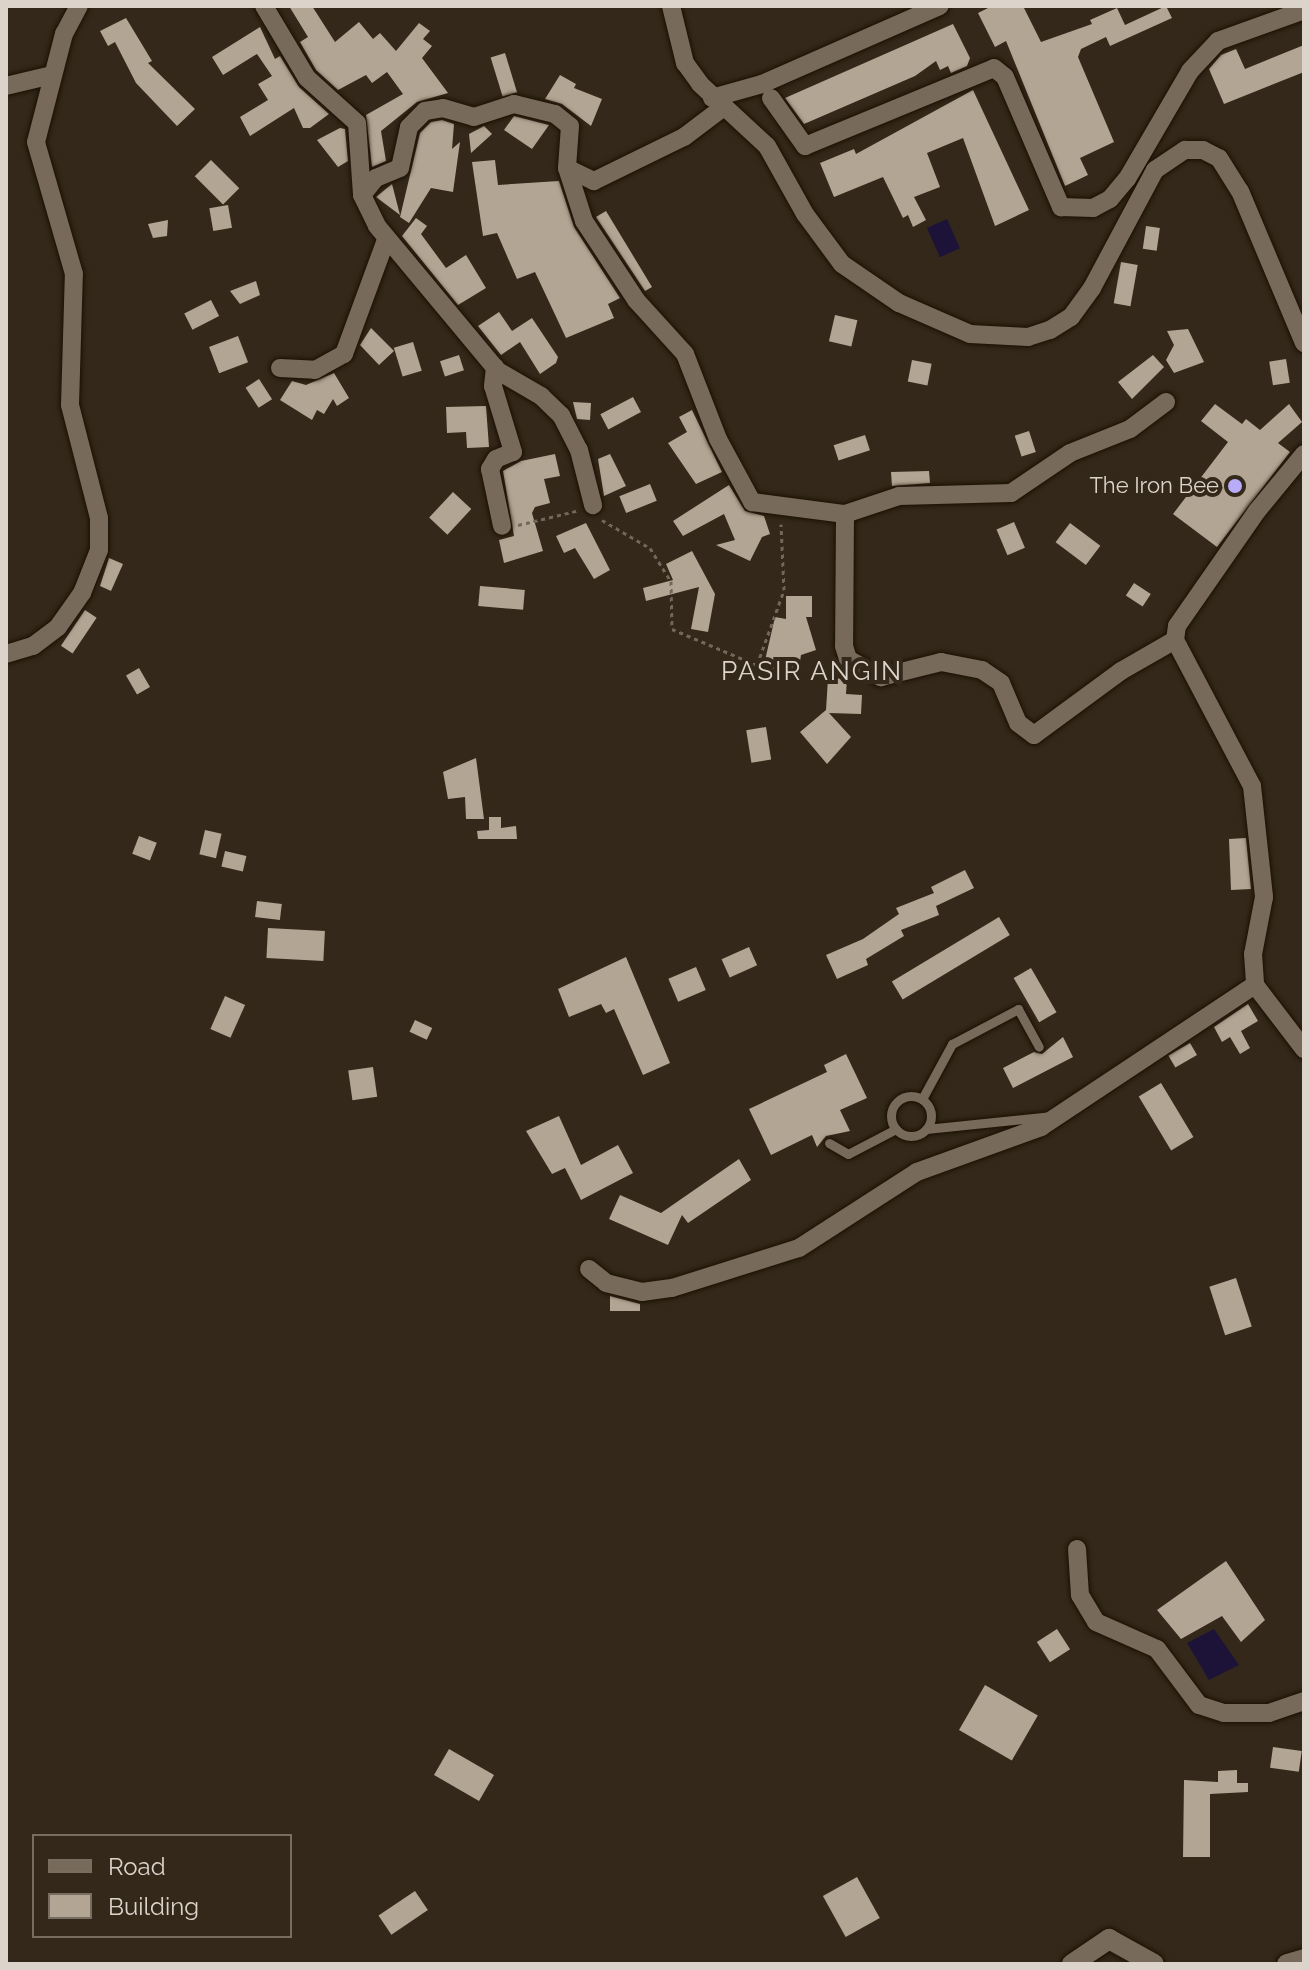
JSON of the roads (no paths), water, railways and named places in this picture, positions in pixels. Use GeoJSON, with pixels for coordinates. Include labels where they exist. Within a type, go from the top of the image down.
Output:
{"type":"FeatureCollection","features":[{"type":"Feature","properties":{"kind":"main road"},"geometry":{"type":"LineString","coordinates":[[1072,1964],[1109,1939],[1154,1964]]}},
{"type":"Feature","properties":{"kind":"main road"},"geometry":{"type":"LineString","coordinates":[[1287,1964],[1304,1959]]}},
{"type":"Feature","properties":{"kind":"street"},"geometry":{"type":"LineString","coordinates":[[6,654],[33,646],[58,627],[82,593],[100,543],[99,518],[70,405],[74,274],[36,148],[65,29],[79,6]]}},
{"type":"Feature","properties":{"kind":"street"},"geometry":{"type":"LineString","coordinates":[[264,6],[307,78],[357,123],[362,195],[386,240],[495,367],[541,396],[561,415],[579,450],[593,505]]}},
{"type":"Feature","properties":{"kind":"street"},"geometry":{"type":"LineString","coordinates":[[671,6],[685,63],[718,102],[767,146],[805,214],[842,264],[921,314],[970,334],[998,338],[1028,337],[1071,317],[1155,170],[1170,157],[1203,150],[1230,171],[1304,343]]}},
{"type":"Feature","properties":{"kind":"street"},"geometry":{"type":"LineString","coordinates":[[567,168],[586,180],[603,178],[684,137],[718,102],[940,6]]}},
{"type":"Feature","properties":{"kind":"street"},"geometry":{"type":"LineString","coordinates":[[771,98],[805,146],[994,68],[1005,77],[1056,198],[1072,210],[1093,208],[1110,199],[1151,138],[1190,71],[1218,41],[1304,10]]}},
{"type":"Feature","properties":{"kind":"street"},"geometry":{"type":"LineString","coordinates":[[6,86],[52,75]]}},
{"type":"Feature","properties":{"kind":"street"},"geometry":{"type":"LineString","coordinates":[[362,195],[376,178],[400,168],[413,120],[432,109],[474,117],[522,104],[555,114],[570,126],[567,168],[584,221],[636,300],[685,354],[752,502],[780,509],[845,514],[899,496],[1011,493],[1070,453],[1130,429],[1166,402]]}},
{"type":"Feature","properties":{"kind":"street"},"geometry":{"type":"LineString","coordinates":[[1151,138],[1170,157]]}},
{"type":"Feature","properties":{"kind":"street"},"geometry":{"type":"LineString","coordinates":[[280,368],[315,370],[344,354],[386,240]]}},
{"type":"Feature","properties":{"kind":"street"},"geometry":{"type":"LineString","coordinates":[[495,367],[493,386],[513,452],[496,459],[490,469],[502,526]]}},
{"type":"Feature","properties":{"kind":"street"},"geometry":{"type":"LineString","coordinates":[[1304,454],[1177,626],[1175,640],[1252,786],[1264,897],[1253,954],[1255,985],[1304,1049]]}},
{"type":"Feature","properties":{"kind":"street"},"geometry":{"type":"LineString","coordinates":[[845,514],[844,646],[848,659],[881,677],[941,662],[982,670],[1001,683],[1018,723],[1030,734],[1043,731],[1121,671],[1175,640]]}},
{"type":"Feature","properties":{"kind":"street"},"geometry":{"type":"LineString","coordinates":[[589,1269],[606,1283],[642,1292],[672,1288],[799,1248],[917,1172],[1024,1135],[1255,985]]}},
{"type":"Feature","properties":{"kind":"street"},"geometry":{"type":"LineString","coordinates":[[1077,1549],[1080,1595],[1096,1622],[1157,1649],[1199,1705],[1224,1713],[1269,1713],[1304,1701]]}},
{"type":"Feature","properties":{"kind":"lane"},"geometry":{"type":"LineString","coordinates":[[922,1099],[952,1044],[1018,1009],[1039,1047]]}},
{"type":"Feature","properties":{"kind":"lane"},"geometry":{"type":"LineString","coordinates":[[926,1129],[930,1110],[922,1099],[908,1097],[896,1103],[891,1116],[896,1129],[907,1136],[926,1129],[1055,1117]]}},
{"type":"Feature","properties":{"kind":"lane"},"geometry":{"type":"LineString","coordinates":[[829,1143],[848,1154],[896,1129]]}},
{"type":"Feature","properties":{"kind":"place","name":"The Iron Bee"},"geometry":{"type":"Point","coordinates":[1235,486]}},
{"type":"Feature","properties":{"kind":"district","name":"PASIR ANGIN"},"geometry":{"type":"Point","coordinates":[812,672]}}]}
